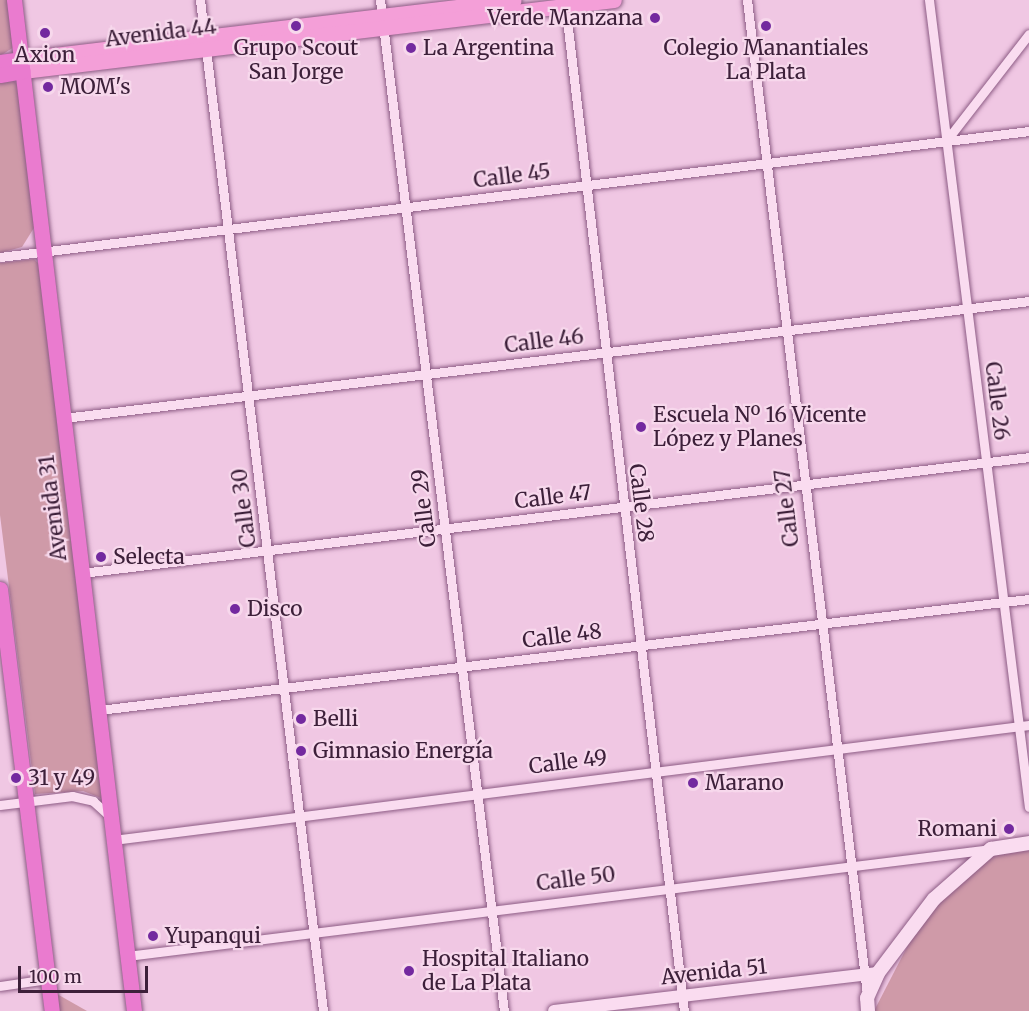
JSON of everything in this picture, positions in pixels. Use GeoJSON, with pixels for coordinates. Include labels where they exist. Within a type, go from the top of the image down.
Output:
{"type":"FeatureCollection","features":[{"type":"Feature","properties":{"kind":"highway","name":"Avenida 31"},"geometry":{"type":"LineString","coordinates":[[14,0],[134,1011]]}},
{"type":"Feature","properties":{"kind":"highway","name":"Avenida 44"},"geometry":{"type":"LineString","coordinates":[[0,62],[22,65]]}},
{"type":"Feature","properties":{"kind":"highway","name":"Avenida 44"},"geometry":{"type":"LineString","coordinates":[[0,75],[22,65]]}},
{"type":"Feature","properties":{"kind":"highway"},"geometry":{"type":"LineString","coordinates":[[0,589],[2,624],[27,801],[52,1011]]}},
{"type":"Feature","properties":{"kind":"main road","name":"Avenida 44"},"geometry":{"type":"LineString","coordinates":[[22,65],[205,43],[382,14],[513,0]]}},
{"type":"Feature","properties":{"kind":"main road","name":"Avenida 44"},"geometry":{"type":"LineString","coordinates":[[382,14],[614,0]]}},
{"type":"Feature","properties":{"kind":"main road","name":"Calle 50"},"geometry":{"type":"LineString","coordinates":[[991,849],[1029,843]]}},
{"type":"Feature","properties":{"kind":"main road"},"geometry":{"type":"LineString","coordinates":[[867,1000],[871,974],[934,899],[991,849]]}},
{"type":"Feature","properties":{"kind":"street","name":"Calle 30"},"geometry":{"type":"LineString","coordinates":[[200,0],[323,1011]]}},
{"type":"Feature","properties":{"kind":"street","name":"Calle 27"},"geometry":{"type":"LineString","coordinates":[[747,0],[851,865],[871,974]]}},
{"type":"Feature","properties":{"kind":"street","name":"Calle 26"},"geometry":{"type":"LineString","coordinates":[[929,0],[1004,602],[1024,726],[1029,807]]}},
{"type":"Feature","properties":{"kind":"street","name":"Calle 28"},"geometry":{"type":"LineString","coordinates":[[565,3],[584,185],[684,1011]]}},
{"type":"Feature","properties":{"kind":"street","name":"Calle 29"},"geometry":{"type":"LineString","coordinates":[[382,14],[504,1011]]}},
{"type":"Feature","properties":{"kind":"street"},"geometry":{"type":"LineString","coordinates":[[946,141],[1029,34]]}},
{"type":"Feature","properties":{"kind":"street","name":"Calle 45"},"geometry":{"type":"LineString","coordinates":[[0,257],[1029,131]]}},
{"type":"Feature","properties":{"kind":"street","name":"Calle 46"},"geometry":{"type":"LineString","coordinates":[[64,418],[1029,301]]}},
{"type":"Feature","properties":{"kind":"street","name":"Calle 47"},"geometry":{"type":"LineString","coordinates":[[82,573],[1029,457]]}},
{"type":"Feature","properties":{"kind":"street","name":"Calle 48"},"geometry":{"type":"LineString","coordinates":[[99,710],[1029,599]]}},
{"type":"Feature","properties":{"kind":"street","name":"Calle 49"},"geometry":{"type":"LineString","coordinates":[[113,840],[298,813],[1024,726]]}},
{"type":"Feature","properties":{"kind":"street"},"geometry":{"type":"LineString","coordinates":[[0,805],[72,796],[93,801],[111,817]]}},
{"type":"Feature","properties":{"kind":"street","name":"Calle 50"},"geometry":{"type":"LineString","coordinates":[[127,956],[991,849]]}},
{"type":"Feature","properties":{"kind":"street","name":"Avenida 51"},"geometry":{"type":"LineString","coordinates":[[554,1011],[871,974]]}},
{"type":"Feature","properties":{"kind":"street"},"geometry":{"type":"LineString","coordinates":[[845,977],[867,1000]]}},
{"type":"Feature","properties":{"kind":"street"},"geometry":{"type":"LineString","coordinates":[[0,986],[48,979]]}},
{"type":"Feature","properties":{"kind":"shaded area"},"geometry":{"type":"Polygon","coordinates":[[[0,0],[9,0],[14,47],[0,56],[0,0]]]}},
{"type":"Feature","properties":{"kind":"shaded area"},"geometry":{"type":"Polygon","coordinates":[[[12,79],[18,85],[37,223],[22,247],[0,253],[0,81],[12,79]]]}},
{"type":"Feature","properties":{"kind":"shaded area"},"geometry":{"type":"Polygon","coordinates":[[[34,259],[39,264],[106,800],[83,791],[35,794],[0,515],[0,263],[34,259]]]}},
{"type":"Feature","properties":{"kind":"shaded area"},"geometry":{"type":"Polygon","coordinates":[[[1029,849],[1029,1011],[874,1011],[923,916],[994,853],[1029,849]]]}},
{"type":"Feature","properties":{"kind":"shaded area"},"geometry":{"type":"Polygon","coordinates":[[[57,994],[87,1011],[59,1011],[57,994]]]}},
{"type":"Feature","properties":{"kind":"place","name":"Verde Manzana"},"geometry":{"type":"Point","coordinates":[655,18]}},
{"type":"Feature","properties":{"kind":"place","name":"Grupo Scout San Jorge"},"geometry":{"type":"Point","coordinates":[296,26]}},
{"type":"Feature","properties":{"kind":"place","name":"Colegio Manantiales La Plata"},"geometry":{"type":"Point","coordinates":[766,26]}},
{"type":"Feature","properties":{"kind":"place","name":"Axion"},"geometry":{"type":"Point","coordinates":[45,33]}},
{"type":"Feature","properties":{"kind":"place","name":"La Argentina"},"geometry":{"type":"Point","coordinates":[411,48]}},
{"type":"Feature","properties":{"kind":"place","name":"MOM's"},"geometry":{"type":"Point","coordinates":[48,87]}},
{"type":"Feature","properties":{"kind":"place","name":"Escuela Nº 16 Vicente López y Planes"},"geometry":{"type":"Point","coordinates":[641,427]}},
{"type":"Feature","properties":{"kind":"place","name":"Selecta"},"geometry":{"type":"Point","coordinates":[101,557]}},
{"type":"Feature","properties":{"kind":"place","name":"Disco"},"geometry":{"type":"Point","coordinates":[235,609]}},
{"type":"Feature","properties":{"kind":"place","name":"Belli"},"geometry":{"type":"Point","coordinates":[301,719]}},
{"type":"Feature","properties":{"kind":"place","name":"Gimnasio Energía"},"geometry":{"type":"Point","coordinates":[301,751]}},
{"type":"Feature","properties":{"kind":"place","name":"31 y 49"},"geometry":{"type":"Point","coordinates":[16,778]}},
{"type":"Feature","properties":{"kind":"place","name":"Marano"},"geometry":{"type":"Point","coordinates":[693,783]}},
{"type":"Feature","properties":{"kind":"place","name":"Romani"},"geometry":{"type":"Point","coordinates":[1009,829]}},
{"type":"Feature","properties":{"kind":"place","name":"Yupanqui"},"geometry":{"type":"Point","coordinates":[153,936]}},
{"type":"Feature","properties":{"kind":"place","name":"Hospital Italiano de La Plata"},"geometry":{"type":"Point","coordinates":[409,971]}}]}
